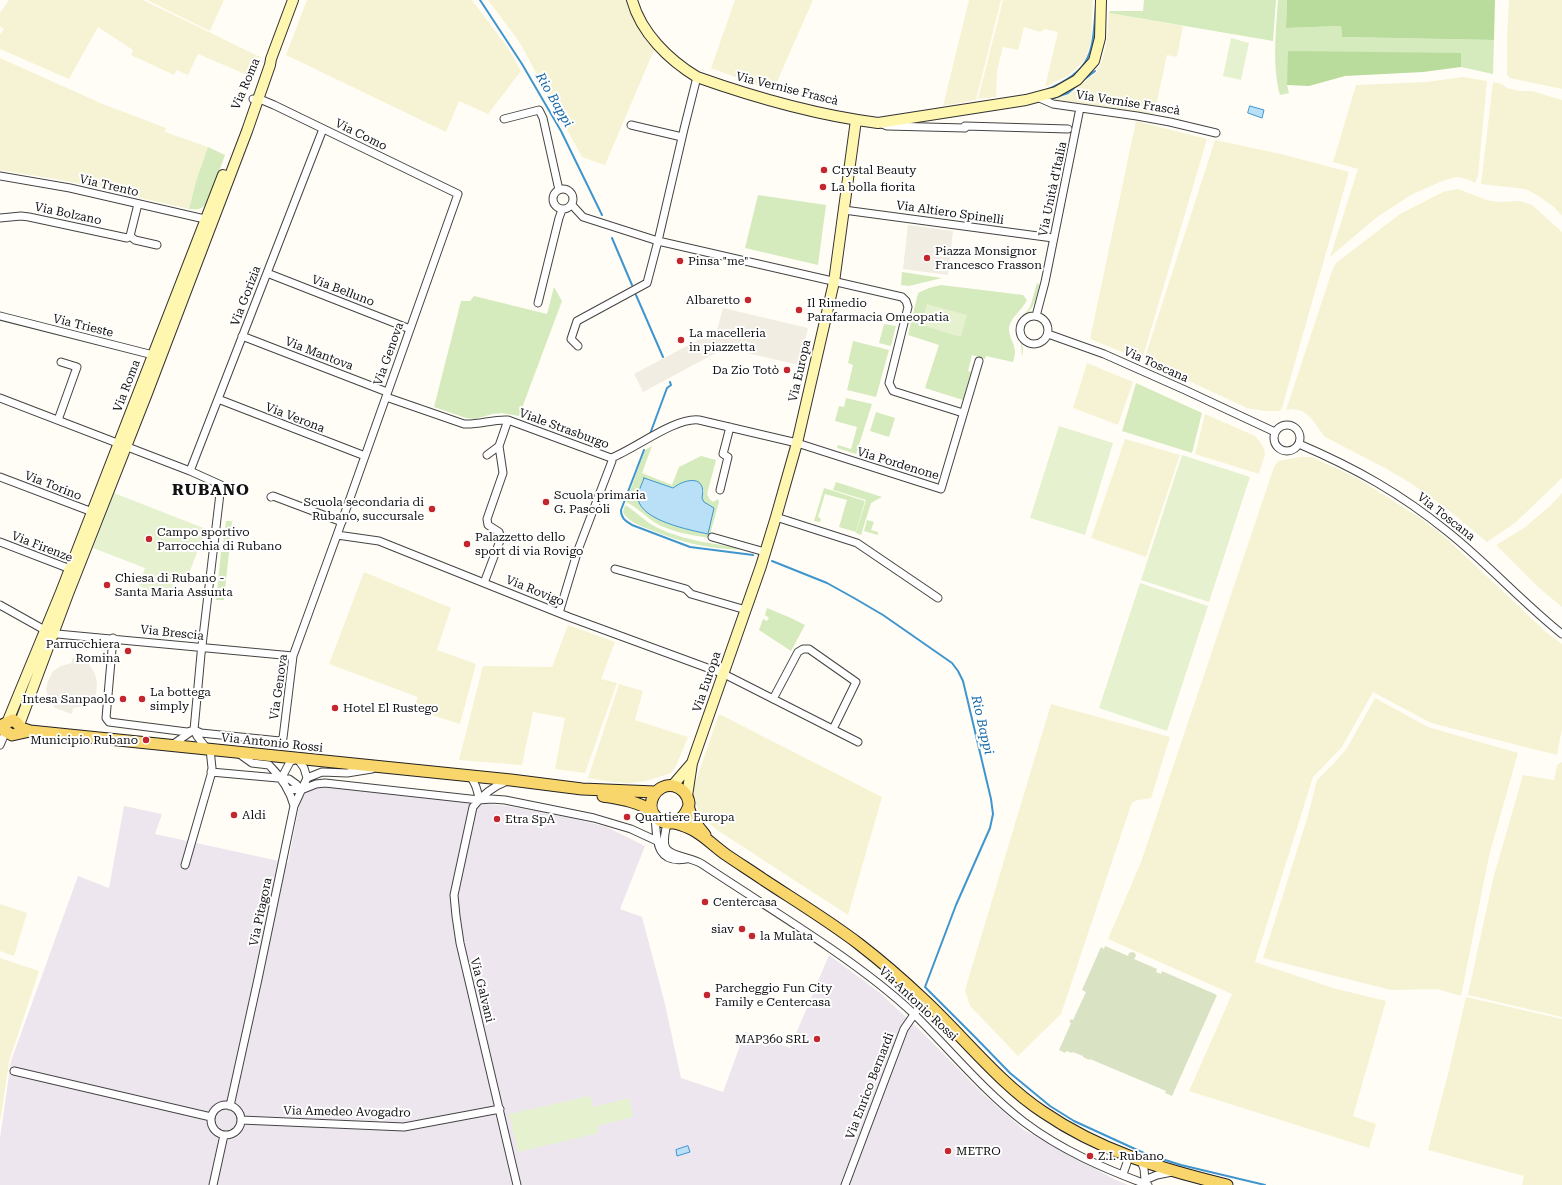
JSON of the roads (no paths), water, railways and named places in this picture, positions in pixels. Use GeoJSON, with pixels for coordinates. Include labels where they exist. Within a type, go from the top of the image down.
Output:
{"type":"FeatureCollection","features":[{"type":"Feature","properties":{"kind":"main road","name":"Via Antonio Rossi"},"geometry":{"type":"LineString","coordinates":[[9,729],[511,780],[582,789],[655,792]]}},
{"type":"Feature","properties":{"kind":"main road","name":"Via Antonio Rossi"},"geometry":{"type":"LineString","coordinates":[[654,814],[651,804],[655,792],[663,787],[673,786]]}},
{"type":"Feature","properties":{"kind":"main road"},"geometry":{"type":"LineString","coordinates":[[673,786],[681,789],[687,796]]}},
{"type":"Feature","properties":{"kind":"main road","name":"Via Antonio Rossi"},"geometry":{"type":"LineString","coordinates":[[582,789],[644,805],[661,821],[688,826],[709,840],[724,853],[859,944],[924,1000],[1031,1104],[1053,1118],[1092,1141],[1129,1157],[1173,1172],[1227,1185]]}},
{"type":"Feature","properties":{"kind":"main road","name":"Via Antonio Rossi"},"geometry":{"type":"LineString","coordinates":[[687,796],[688,808],[709,840]]}},
{"type":"Feature","properties":{"kind":"main road"},"geometry":{"type":"LineString","coordinates":[[671,823],[681,820],[686,815],[688,808]]}},
{"type":"Feature","properties":{"kind":"street","name":"Via Roma"},"geometry":{"type":"LineString","coordinates":[[9,729],[50,631],[209,220],[247,131],[255,99],[270,65],[293,0]]}},
{"type":"Feature","properties":{"kind":"street","name":"Via Vernise Frascà"},"geometry":{"type":"LineString","coordinates":[[632,0],[642,24],[660,48],[689,72],[697,77],[763,99],[887,126],[1068,129]]}},
{"type":"Feature","properties":{"kind":"street","name":"Via Vernise Frascà"},"geometry":{"type":"LineString","coordinates":[[878,123],[964,110],[1037,97],[1056,92],[1077,80],[1094,61],[1100,38],[1101,0]]}},
{"type":"Feature","properties":{"kind":"street"},"geometry":{"type":"LineString","coordinates":[[578,346],[571,339],[577,321],[647,283],[697,77]]}},
{"type":"Feature","properties":{"kind":"street","name":"Via Vernise Frascà"},"geometry":{"type":"LineString","coordinates":[[1037,97],[1053,104],[1137,116],[1216,133]]}},
{"type":"Feature","properties":{"kind":"street","name":"Via Como"},"geometry":{"type":"LineString","coordinates":[[255,99],[274,105],[458,194]]}},
{"type":"Feature","properties":{"kind":"street"},"geometry":{"type":"LineString","coordinates":[[504,119],[538,110],[543,118],[559,190]]}},
{"type":"Feature","properties":{"kind":"street","name":"Via Unità d'Italia"},"geometry":{"type":"LineString","coordinates":[[1036,316],[1045,282],[1079,113]]}},
{"type":"Feature","properties":{"kind":"street","name":"Via Europa"},"geometry":{"type":"LineString","coordinates":[[687,796],[692,762],[764,557],[797,443],[834,282],[856,120]]}},
{"type":"Feature","properties":{"kind":"street"},"geometry":{"type":"LineString","coordinates":[[631,125],[682,137]]}},
{"type":"Feature","properties":{"kind":"street","name":"Via Gorizia"},"geometry":{"type":"LineString","coordinates":[[190,472],[323,129]]}},
{"type":"Feature","properties":{"kind":"street","name":"Via Trento"},"geometry":{"type":"LineString","coordinates":[[0,176],[70,188],[209,220]]}},
{"type":"Feature","properties":{"kind":"street"},"geometry":{"type":"LineString","coordinates":[[564,189],[573,195],[574,200],[568,209],[562,210],[554,204],[553,198],[559,190],[564,189]]}},
{"type":"Feature","properties":{"kind":"street","name":"Via Genova"},"geometry":{"type":"LineString","coordinates":[[280,741],[284,738],[292,656],[342,522],[458,194]]}},
{"type":"Feature","properties":{"kind":"street"},"geometry":{"type":"LineString","coordinates":[[130,236],[138,204]]}},
{"type":"Feature","properties":{"kind":"street"},"geometry":{"type":"LineString","coordinates":[[572,205],[583,217],[658,241],[902,297],[906,301],[908,307],[889,383],[893,391],[963,413]]}},
{"type":"Feature","properties":{"kind":"street"},"geometry":{"type":"LineString","coordinates":[[538,303],[562,210]]}},
{"type":"Feature","properties":{"kind":"street","name":"Via Altiero Spinelli"},"geometry":{"type":"LineString","coordinates":[[844,210],[1053,238]]}},
{"type":"Feature","properties":{"kind":"street","name":"Via Bolzano"},"geometry":{"type":"LineString","coordinates":[[0,218],[25,216],[127,238],[130,236],[135,240],[157,245]]}},
{"type":"Feature","properties":{"kind":"street","name":"Via Belluno"},"geometry":{"type":"LineString","coordinates":[[267,273],[410,329]]}},
{"type":"Feature","properties":{"kind":"street","name":"Via Trieste"},"geometry":{"type":"LineString","coordinates":[[0,316],[157,356]]}},
{"type":"Feature","properties":{"kind":"street"},"geometry":{"type":"LineString","coordinates":[[1036,316],[1044,319],[1046,322],[1048,326],[1048,334],[1044,340],[1038,344],[1031,344],[1023,339],[1020,330],[1023,321],[1027,318],[1036,316]]}},
{"type":"Feature","properties":{"kind":"street","name":"Via Toscana"},"geometry":{"type":"LineString","coordinates":[[1048,334],[1104,354],[1275,432]]}},
{"type":"Feature","properties":{"kind":"street","name":"Via Mantova"},"geometry":{"type":"LineString","coordinates":[[242,336],[386,395]]}},
{"type":"Feature","properties":{"kind":"street","name":"Via Pordenone"},"geometry":{"type":"LineString","coordinates":[[797,443],[941,489],[979,361]]}},
{"type":"Feature","properties":{"kind":"street"},"geometry":{"type":"LineString","coordinates":[[58,420],[77,367],[61,362]]}},
{"type":"Feature","properties":{"kind":"street","name":"Viale Strasburgo"},"geometry":{"type":"LineString","coordinates":[[386,395],[464,424],[475,425],[508,420],[611,458],[643,443],[685,420],[691,419],[797,443]]}},
{"type":"Feature","properties":{"kind":"street"},"geometry":{"type":"LineString","coordinates":[[0,398],[221,485],[202,647],[195,741],[187,747]]}},
{"type":"Feature","properties":{"kind":"street","name":"Via Verona"},"geometry":{"type":"LineString","coordinates":[[218,399],[365,456]]}},
{"type":"Feature","properties":{"kind":"street"},"geometry":{"type":"LineString","coordinates":[[487,455],[498,446],[508,420]]}},
{"type":"Feature","properties":{"kind":"street"},"geometry":{"type":"LineString","coordinates":[[1291,425],[1298,431],[1300,436],[1299,444],[1293,450],[1283,451],[1278,448],[1274,442],[1275,432],[1282,426],[1291,425]]}},
{"type":"Feature","properties":{"kind":"street"},"geometry":{"type":"LineString","coordinates":[[720,490],[728,457],[723,454],[730,427]]}},
{"type":"Feature","properties":{"kind":"street","name":"Via Toscana"},"geometry":{"type":"LineString","coordinates":[[1299,444],[1330,457],[1375,480],[1410,502],[1460,542],[1538,614],[1562,634]]}},
{"type":"Feature","properties":{"kind":"street"},"geometry":{"type":"LineString","coordinates":[[484,583],[501,538],[499,532],[488,525],[487,519],[503,473],[498,446]]}},
{"type":"Feature","properties":{"kind":"street"},"geometry":{"type":"LineString","coordinates":[[559,613],[578,550],[612,461],[611,458]]}},
{"type":"Feature","properties":{"kind":"street","name":"Via Torino"},"geometry":{"type":"LineString","coordinates":[[0,477],[95,513]]}},
{"type":"Feature","properties":{"kind":"street"},"geometry":{"type":"LineString","coordinates":[[270,497],[273,496],[342,522]]}},
{"type":"Feature","properties":{"kind":"street"},"geometry":{"type":"LineString","coordinates":[[776,518],[857,543],[938,598]]}},
{"type":"Feature","properties":{"kind":"street","name":"Via Rovigo"},"geometry":{"type":"LineString","coordinates":[[337,535],[379,541],[559,613],[724,674],[858,742]]}},
{"type":"Feature","properties":{"kind":"street"},"geometry":{"type":"LineString","coordinates":[[712,537],[764,557]]}},
{"type":"Feature","properties":{"kind":"street","name":"Via Firenze"},"geometry":{"type":"LineString","coordinates":[[0,542],[73,570]]}},
{"type":"Feature","properties":{"kind":"street"},"geometry":{"type":"LineString","coordinates":[[615,569],[686,589],[691,594],[746,610]]}},
{"type":"Feature","properties":{"kind":"street"},"geometry":{"type":"LineString","coordinates":[[0,605],[50,631]]}},
{"type":"Feature","properties":{"kind":"street","name":"Via Brescia"},"geometry":{"type":"LineString","coordinates":[[50,631],[292,656]]}},
{"type":"Feature","properties":{"kind":"street","name":"Via Antonio Rossi"},"geometry":{"type":"LineString","coordinates":[[113,638],[106,718],[109,722],[195,733],[280,741]]}},
{"type":"Feature","properties":{"kind":"street"},"geometry":{"type":"LineString","coordinates":[[773,699],[798,652],[804,649],[809,649],[856,682],[833,729]]}},
{"type":"Feature","properties":{"kind":"street"},"geometry":{"type":"LineString","coordinates":[[0,745],[9,729]]}},
{"type":"Feature","properties":{"kind":"street"},"geometry":{"type":"LineString","coordinates":[[172,745],[195,733]]}},
{"type":"Feature","properties":{"kind":"street"},"geometry":{"type":"LineString","coordinates":[[185,865],[211,772],[208,749],[195,733]]}},
{"type":"Feature","properties":{"kind":"street"},"geometry":{"type":"LineString","coordinates":[[236,752],[252,763],[269,765],[288,789],[294,806]]}},
{"type":"Feature","properties":{"kind":"street"},"geometry":{"type":"LineString","coordinates":[[281,779],[290,762],[297,758],[304,768],[307,778],[322,772],[347,773],[382,768]]}},
{"type":"Feature","properties":{"kind":"street","name":"Via Europa"},"geometry":{"type":"LineString","coordinates":[[673,786],[692,762]]}},
{"type":"Feature","properties":{"kind":"street"},"geometry":{"type":"LineString","coordinates":[[211,772],[288,779],[296,784],[301,790]]}},
{"type":"Feature","properties":{"kind":"street"},"geometry":{"type":"LineString","coordinates":[[470,776],[478,789],[479,800]]}},
{"type":"Feature","properties":{"kind":"street","name":"Via Pitagora"},"geometry":{"type":"LineString","coordinates":[[230,1106],[257,986],[294,806],[307,778]]}},
{"type":"Feature","properties":{"kind":"street"},"geometry":{"type":"LineString","coordinates":[[479,800],[495,786],[511,780]]}},
{"type":"Feature","properties":{"kind":"street"},"geometry":{"type":"LineString","coordinates":[[288,789],[301,790],[316,784],[326,783],[479,800],[491,798],[594,818],[631,829],[657,841]]}},
{"type":"Feature","properties":{"kind":"street","name":"Via Galvani"},"geometry":{"type":"LineString","coordinates":[[479,800],[473,807],[454,895],[456,916],[460,943],[518,1185]]}},
{"type":"Feature","properties":{"kind":"street","name":"Via Antonio Rossi"},"geometry":{"type":"LineString","coordinates":[[654,814],[657,841],[660,850],[672,859],[688,858]]}},
{"type":"Feature","properties":{"kind":"street","name":"Via Antonio Rossi"},"geometry":{"type":"LineString","coordinates":[[671,823],[664,840],[666,848],[672,853],[697,861],[836,952],[868,975],[913,1014],[987,1088],[1024,1122],[1043,1135],[1078,1154],[1123,1174],[1129,1181],[1146,1183]]}},
{"type":"Feature","properties":{"kind":"street","name":"Via Enrico Bernardi"},"geometry":{"type":"LineString","coordinates":[[845,1185],[906,1024],[924,1000]]}},
{"type":"Feature","properties":{"kind":"street"},"geometry":{"type":"LineString","coordinates":[[14,1071],[211,1117]]}},
{"type":"Feature","properties":{"kind":"street"},"geometry":{"type":"LineString","coordinates":[[221,1106],[230,1106],[238,1111],[241,1120],[237,1130],[234,1133],[224,1135],[215,1130],[212,1126],[211,1117],[213,1112],[221,1106]]}},
{"type":"Feature","properties":{"kind":"street","name":"Via Amedeo Avogadro"},"geometry":{"type":"LineString","coordinates":[[241,1120],[404,1127],[500,1109]]}},
{"type":"Feature","properties":{"kind":"street"},"geometry":{"type":"LineString","coordinates":[[213,1185],[224,1135]]}},
{"type":"Feature","properties":{"kind":"street"},"geometry":{"type":"LineString","coordinates":[[1123,1174],[1129,1157]]}},
{"type":"Feature","properties":{"kind":"street"},"geometry":{"type":"LineString","coordinates":[[1141,1161],[1146,1183],[1157,1175],[1173,1172]]}},
{"type":"Feature","properties":{"kind":"water"},"geometry":{"type":"Polygon","coordinates":[[[1250,106],[1264,110],[1262,118],[1248,113],[1250,106]]]}},
{"type":"Feature","properties":{"kind":"water"},"geometry":{"type":"Polygon","coordinates":[[[644,478],[673,488],[684,482],[698,482],[703,491],[702,498],[704,502],[714,508],[708,534],[679,527],[657,519],[641,507],[638,496],[644,478]]]}},
{"type":"Feature","properties":{"kind":"water"},"geometry":{"type":"Polygon","coordinates":[[[688,1146],[690,1152],[677,1156],[676,1150],[688,1146]]]}},
{"type":"Feature","properties":{"kind":"waterway","name":"Rio Bappi"},"geometry":{"type":"LineString","coordinates":[[480,0],[522,64],[561,131],[602,215]]}},
{"type":"Feature","properties":{"kind":"waterway"},"geometry":{"type":"LineString","coordinates":[[1046,90],[1074,75],[1088,58],[1093,36],[1096,5]]}},
{"type":"Feature","properties":{"kind":"waterway"},"geometry":{"type":"LineString","coordinates":[[1081,82],[1095,71]]}},
{"type":"Feature","properties":{"kind":"waterway"},"geometry":{"type":"LineString","coordinates":[[1051,99],[1068,93],[1078,85]]}},
{"type":"Feature","properties":{"kind":"waterway"},"geometry":{"type":"LineString","coordinates":[[612,238],[632,285]]}},
{"type":"Feature","properties":{"kind":"waterway","name":"Rio Bappi"},"geometry":{"type":"LineString","coordinates":[[636,295],[663,357]]}},
{"type":"Feature","properties":{"kind":"waterway","name":"Rio Bappi"},"geometry":{"type":"LineString","coordinates":[[650,434],[667,388],[671,385],[670,382]]}},
{"type":"Feature","properties":{"kind":"waterway","name":"Rio Bappi"},"geometry":{"type":"LineString","coordinates":[[644,450],[621,510],[624,519],[632,525],[690,547],[753,555]]}},
{"type":"Feature","properties":{"kind":"waterway","name":"Rio Bappi"},"geometry":{"type":"LineString","coordinates":[[772,561],[827,583],[883,615],[952,663],[963,681],[991,799],[993,814],[990,828],[956,905],[925,987],[1010,1073],[1050,1106],[1074,1121],[1146,1154],[1181,1165],[1265,1185]]}},
{"type":"Feature","properties":{"kind":"place","name":"Crystal Beauty"},"geometry":{"type":"Point","coordinates":[824,170]}},
{"type":"Feature","properties":{"kind":"place","name":"La bolla fiorita"},"geometry":{"type":"Point","coordinates":[823,187]}},
{"type":"Feature","properties":{"kind":"place","name":"Piazza Monsignor Francesco Frasson"},"geometry":{"type":"Point","coordinates":[927,258]}},
{"type":"Feature","properties":{"kind":"place","name":"Pinsa \"me\""},"geometry":{"type":"Point","coordinates":[680,261]}},
{"type":"Feature","properties":{"kind":"place","name":"Albaretto"},"geometry":{"type":"Point","coordinates":[748,300]}},
{"type":"Feature","properties":{"kind":"place","name":"Il Rimedio Parafarmacia Omeopatia"},"geometry":{"type":"Point","coordinates":[799,310]}},
{"type":"Feature","properties":{"kind":"place","name":"La macelleria in piazzetta"},"geometry":{"type":"Point","coordinates":[681,340]}},
{"type":"Feature","properties":{"kind":"place","name":"Da Zio Totò"},"geometry":{"type":"Point","coordinates":[787,370]}},
{"type":"Feature","properties":{"kind":"place","name":"Scuola primaria G. Pascoli"},"geometry":{"type":"Point","coordinates":[546,502]}},
{"type":"Feature","properties":{"kind":"place","name":"Scuola secondaria di Rubano, succursale"},"geometry":{"type":"Point","coordinates":[432,509]}},
{"type":"Feature","properties":{"kind":"place","name":"Campo sportivo Parrocchia di Rubano"},"geometry":{"type":"Point","coordinates":[149,539]}},
{"type":"Feature","properties":{"kind":"place","name":"Palazzetto dello sport di via Rovigo"},"geometry":{"type":"Point","coordinates":[467,544]}},
{"type":"Feature","properties":{"kind":"place","name":"Chiesa di Rubano - Santa Maria Assunta"},"geometry":{"type":"Point","coordinates":[107,585]}},
{"type":"Feature","properties":{"kind":"place","name":"Parrucchiera Romina"},"geometry":{"type":"Point","coordinates":[128,651]}},
{"type":"Feature","properties":{"kind":"place","name":"Intesa Sanpaolo"},"geometry":{"type":"Point","coordinates":[123,699]}},
{"type":"Feature","properties":{"kind":"place","name":"La bottega simply"},"geometry":{"type":"Point","coordinates":[142,699]}},
{"type":"Feature","properties":{"kind":"place","name":"Hotel El Rustego"},"geometry":{"type":"Point","coordinates":[335,708]}},
{"type":"Feature","properties":{"kind":"place","name":"Municipio Rubano"},"geometry":{"type":"Point","coordinates":[146,740]}},
{"type":"Feature","properties":{"kind":"place","name":"Aldi"},"geometry":{"type":"Point","coordinates":[234,815]}},
{"type":"Feature","properties":{"kind":"place","name":"Quartiere Europa"},"geometry":{"type":"Point","coordinates":[627,817]}},
{"type":"Feature","properties":{"kind":"place","name":"Etra SpA"},"geometry":{"type":"Point","coordinates":[497,819]}},
{"type":"Feature","properties":{"kind":"place","name":"Centercasa"},"geometry":{"type":"Point","coordinates":[705,902]}},
{"type":"Feature","properties":{"kind":"place","name":"siav"},"geometry":{"type":"Point","coordinates":[742,929]}},
{"type":"Feature","properties":{"kind":"place","name":"la Mulata"},"geometry":{"type":"Point","coordinates":[752,936]}},
{"type":"Feature","properties":{"kind":"place","name":"Parcheggio Fun City Family e Centercasa"},"geometry":{"type":"Point","coordinates":[707,995]}},
{"type":"Feature","properties":{"kind":"place","name":"MAP360 SRL"},"geometry":{"type":"Point","coordinates":[817,1039]}},
{"type":"Feature","properties":{"kind":"place","name":"METRO"},"geometry":{"type":"Point","coordinates":[948,1151]}},
{"type":"Feature","properties":{"kind":"place","name":"Z.I. Rubano"},"geometry":{"type":"Point","coordinates":[1090,1156]}},
{"type":"Feature","properties":{"kind":"district","name":"RUBANO"},"geometry":{"type":"Point","coordinates":[211,490]}}]}
